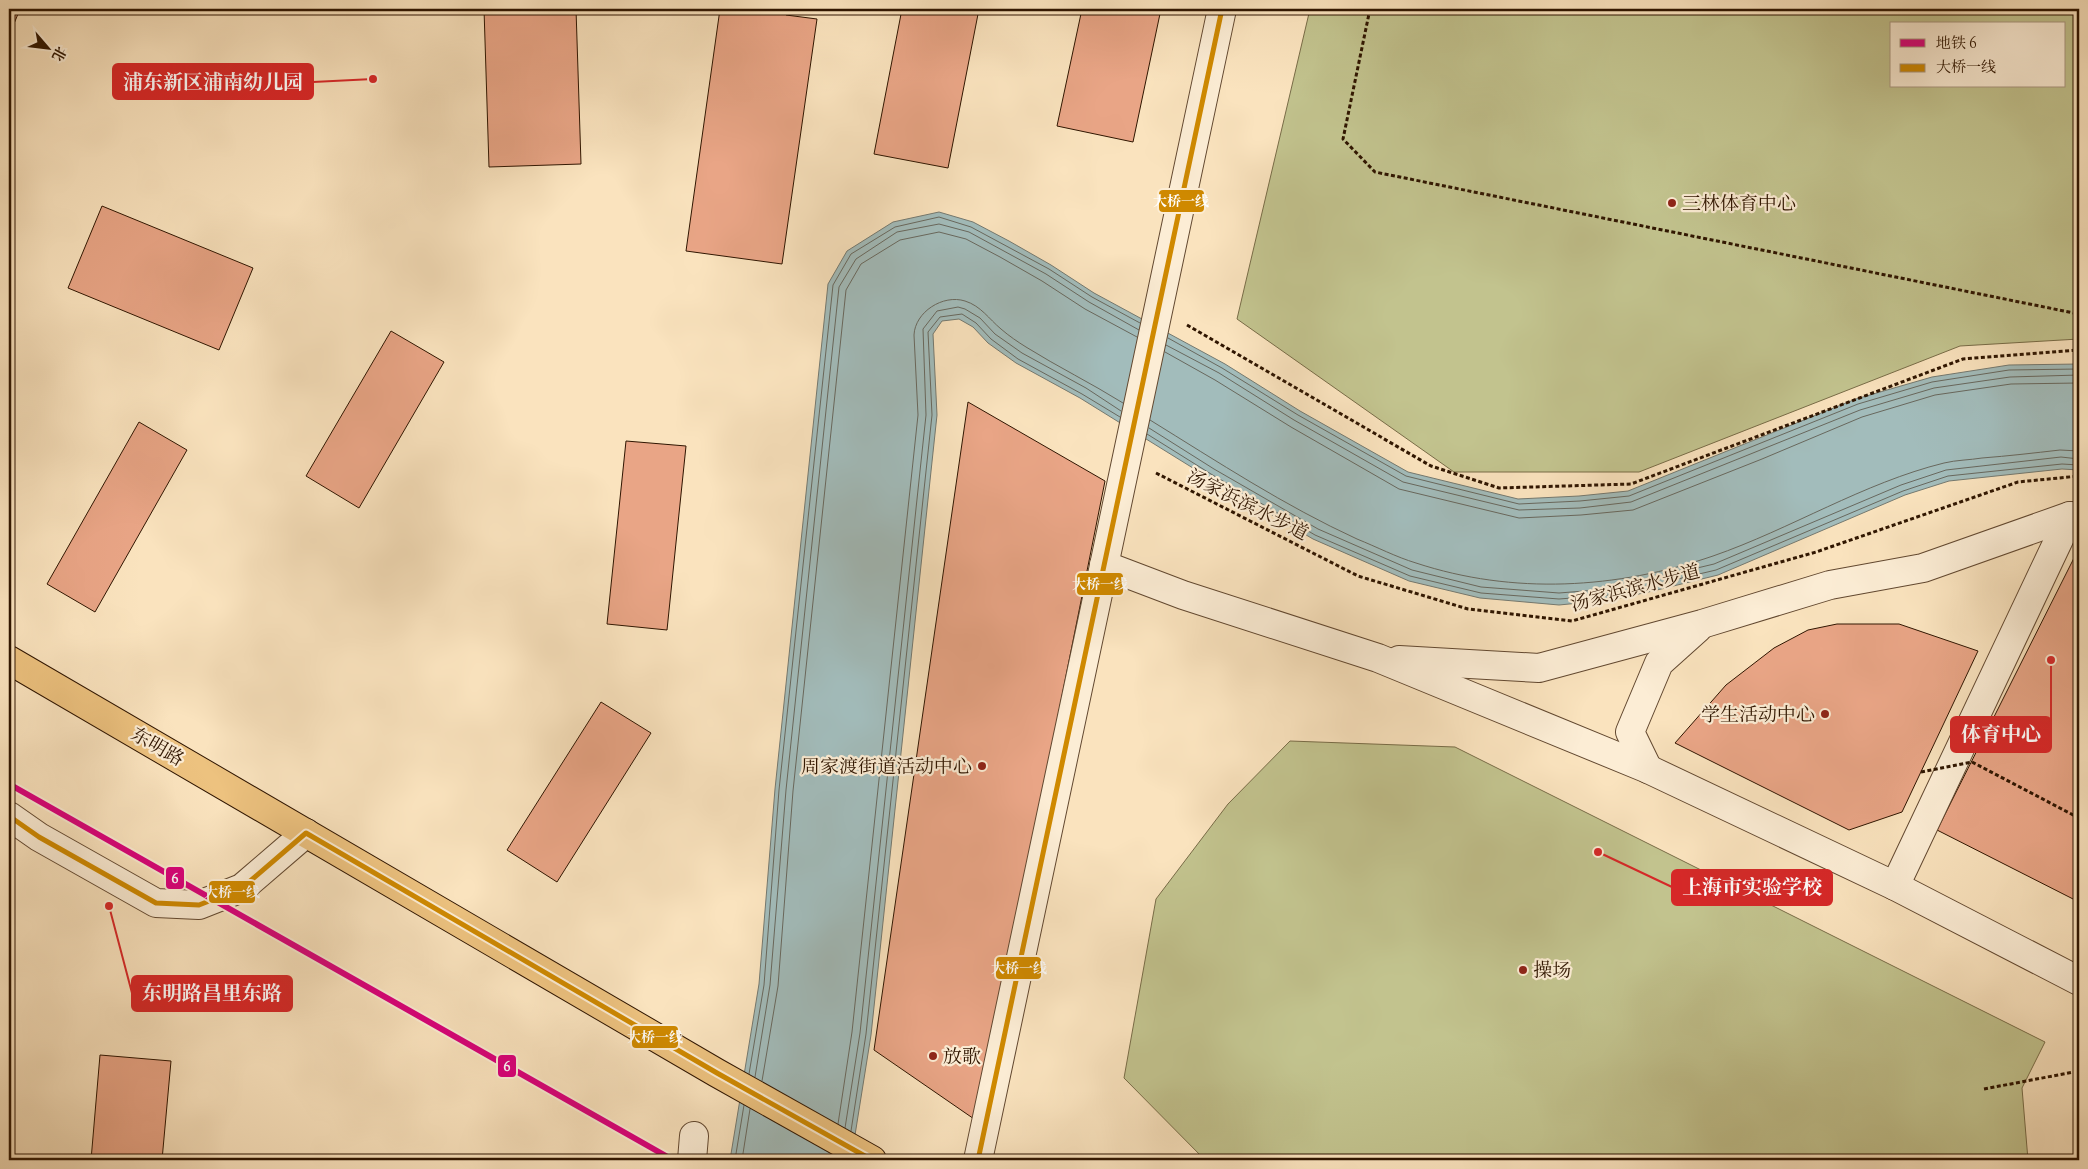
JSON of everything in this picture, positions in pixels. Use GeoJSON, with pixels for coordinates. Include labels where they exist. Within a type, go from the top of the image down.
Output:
{"type":"FeatureCollection","features":[{"type":"Feature","properties":{"kind":"main road","name":"东明路"},"geometry":{"type":"LineString","coordinates":[[9,660],[717,1073],[872,1160]]}},
{"type":"Feature","properties":{"kind":"street"},"geometry":{"type":"LineString","coordinates":[[978,1160],[1222,9]]}},
{"type":"Feature","properties":{"kind":"street"},"geometry":{"type":"LineString","coordinates":[[1378,658],[1539,668],[1702,624],[1830,585],[1923,568],[2075,517]]}},
{"type":"Feature","properties":{"kind":"street"},"geometry":{"type":"LineString","coordinates":[[1895,886],[2075,517]]}},
{"type":"Feature","properties":{"kind":"street"},"geometry":{"type":"LineString","coordinates":[[1104,565],[1183,595],[1378,658],[1648,769],[1895,886],[2079,982]]}},
{"type":"Feature","properties":{"kind":"street"},"geometry":{"type":"LineString","coordinates":[[1648,769],[1630,732],[1659,663],[1702,624]]}},
{"type":"Feature","properties":{"kind":"street"},"geometry":{"type":"LineString","coordinates":[[9,816],[39,837],[156,903],[199,905],[242,888],[306,833]]}},
{"type":"Feature","properties":{"kind":"path"},"geometry":{"type":"LineString","coordinates":[[1370,9],[1343,139],[1375,172],[2079,314]]}},
{"type":"Feature","properties":{"kind":"path"},"geometry":{"type":"LineString","coordinates":[[1158,308],[1431,466],[1499,488],[1630,484],[1963,359],[2079,350]]}},
{"type":"Feature","properties":{"kind":"path","name":"汤家浜滨水步道"},"geometry":{"type":"LineString","coordinates":[[1126,458],[1358,576],[1468,610],[1572,621],[1816,552],[2018,482],[2079,476]]}},
{"type":"Feature","properties":{"kind":"path"},"geometry":{"type":"LineString","coordinates":[[1921,772],[1972,762],[2079,818]]}},
{"type":"Feature","properties":{"kind":"path"},"geometry":{"type":"LineString","coordinates":[[1984,1089],[2079,1071]]}},
{"type":"Feature","properties":{"kind":"green space","name":"三林体育中心"},"geometry":{"type":"Polygon","coordinates":[[[1310,9],[2079,9],[2079,339],[1960,346],[1639,472],[1454,472],[1237,319],[1310,9]]]}},
{"type":"Feature","properties":{"kind":"green space","name":"操场"},"geometry":{"type":"Polygon","coordinates":[[[1290,741],[1455,747],[2045,1042],[2022,1088],[2028,1160],[1205,1160],[1124,1078],[1156,899],[1228,804],[1290,741]]]}},
{"type":"Feature","properties":{"kind":"water"},"geometry":{"type":"Polygon","coordinates":[[[939,212],[973,222],[1009,241],[1094,293],[1225,364],[1300,411],[1408,472],[1518,499],[1628,491],[1856,399],[1932,377],[2009,365],[2079,364],[2079,470],[2062,469],[1949,481],[1905,495],[1718,575],[1653,591],[1610,600],[1559,605],[1480,598],[1409,581],[1313,539],[1209,478],[1080,398],[1016,363],[988,343],[973,327],[959,319],[942,321],[933,334],[937,415],[871,1035],[851,1160],[730,1160],[759,984],[775,789],[828,284],[847,251],[893,222],[939,212]]]}},
{"type":"Feature","properties":{"kind":"building"},"geometry":{"type":"Polygon","coordinates":[[[9,9],[20,9],[9,36],[9,9]]]}},
{"type":"Feature","properties":{"kind":"building"},"geometry":{"type":"Polygon","coordinates":[[[484,9],[576,9],[581,164],[489,167],[484,9]]]}},
{"type":"Feature","properties":{"kind":"building"},"geometry":{"type":"Polygon","coordinates":[[[720,9],[787,9],[786,15],[817,19],[782,264],[686,251],[720,9]]]}},
{"type":"Feature","properties":{"kind":"building"},"geometry":{"type":"Polygon","coordinates":[[[902,9],[979,9],[948,168],[874,154],[902,9]]]}},
{"type":"Feature","properties":{"kind":"building"},"geometry":{"type":"Polygon","coordinates":[[[1082,9],[1161,9],[1133,142],[1057,126],[1082,9]]]}},
{"type":"Feature","properties":{"kind":"building"},"geometry":{"type":"Polygon","coordinates":[[[102,206],[253,268],[219,350],[68,288],[102,206]]]}},
{"type":"Feature","properties":{"kind":"building"},"geometry":{"type":"Polygon","coordinates":[[[391,331],[444,362],[359,508],[306,476],[391,331]]]}},
{"type":"Feature","properties":{"kind":"building","name":"周家渡街道活动中心"},"geometry":{"type":"Polygon","coordinates":[[[968,402],[1105,481],[977,1121],[874,1050],[968,402]]]}},
{"type":"Feature","properties":{"kind":"building"},"geometry":{"type":"Polygon","coordinates":[[[139,422],[187,450],[95,612],[47,584],[139,422]]]}},
{"type":"Feature","properties":{"kind":"building"},"geometry":{"type":"Polygon","coordinates":[[[626,441],[686,446],[667,630],[607,624],[626,441]]]}},
{"type":"Feature","properties":{"kind":"building"},"geometry":{"type":"Polygon","coordinates":[[[2075,556],[2079,558],[2079,902],[1937,830],[2075,556]]]}},
{"type":"Feature","properties":{"kind":"building","name":"学生活动中心"},"geometry":{"type":"Polygon","coordinates":[[[1837,624],[1899,624],[1978,651],[1902,812],[1849,830],[1675,743],[1726,685],[1774,648],[1808,630],[1837,624]]]}},
{"type":"Feature","properties":{"kind":"building"},"geometry":{"type":"Polygon","coordinates":[[[601,702],[651,733],[557,882],[507,850],[601,702]]]}},
{"type":"Feature","properties":{"kind":"building"},"geometry":{"type":"Polygon","coordinates":[[[100,1055],[171,1061],[162,1160],[91,1160],[100,1055]]]}},
{"type":"Feature","properties":{"kind":"building"},"geometry":{"type":"Polygon","coordinates":[[[258,1157],[298,1160],[258,1160],[258,1157]]]}},
{"type":"Feature","properties":{"kind":"metro line","name":"6"},"geometry":{"type":"LineString","coordinates":[[9,784],[673,1160]]}},
{"type":"Feature","properties":{"kind":"transit line","name":"大桥一线"},"geometry":{"type":"LineString","coordinates":[[978,1160],[1222,9]]}},
{"type":"Feature","properties":{"kind":"transit line","name":"大桥一线"},"geometry":{"type":"LineString","coordinates":[[9,816],[39,837],[156,903],[199,905],[242,888],[306,833],[717,1073],[872,1160]]}},
{"type":"Feature","properties":{"kind":"place","name":"浦东新区浦南幼儿园"},"geometry":{"type":"Point","coordinates":[373,79]}},
{"type":"Feature","properties":{"kind":"place","name":"三林体育中心"},"geometry":{"type":"Point","coordinates":[1672,203]}},
{"type":"Feature","properties":{"kind":"place","name":"体育中心"},"geometry":{"type":"Point","coordinates":[2051,660]}},
{"type":"Feature","properties":{"kind":"place","name":"学生活动中心"},"geometry":{"type":"Point","coordinates":[1825,714]}},
{"type":"Feature","properties":{"kind":"place","name":"周家渡街道活动中心"},"geometry":{"type":"Point","coordinates":[982,766]}},
{"type":"Feature","properties":{"kind":"place","name":"上海市实验学校"},"geometry":{"type":"Point","coordinates":[1598,852]}},
{"type":"Feature","properties":{"kind":"place","name":"东明路昌里东路"},"geometry":{"type":"Point","coordinates":[109,906]}},
{"type":"Feature","properties":{"kind":"place","name":"操场"},"geometry":{"type":"Point","coordinates":[1523,970]}},
{"type":"Feature","properties":{"kind":"place","name":"放歌"},"geometry":{"type":"Point","coordinates":[933,1056]}}]}
